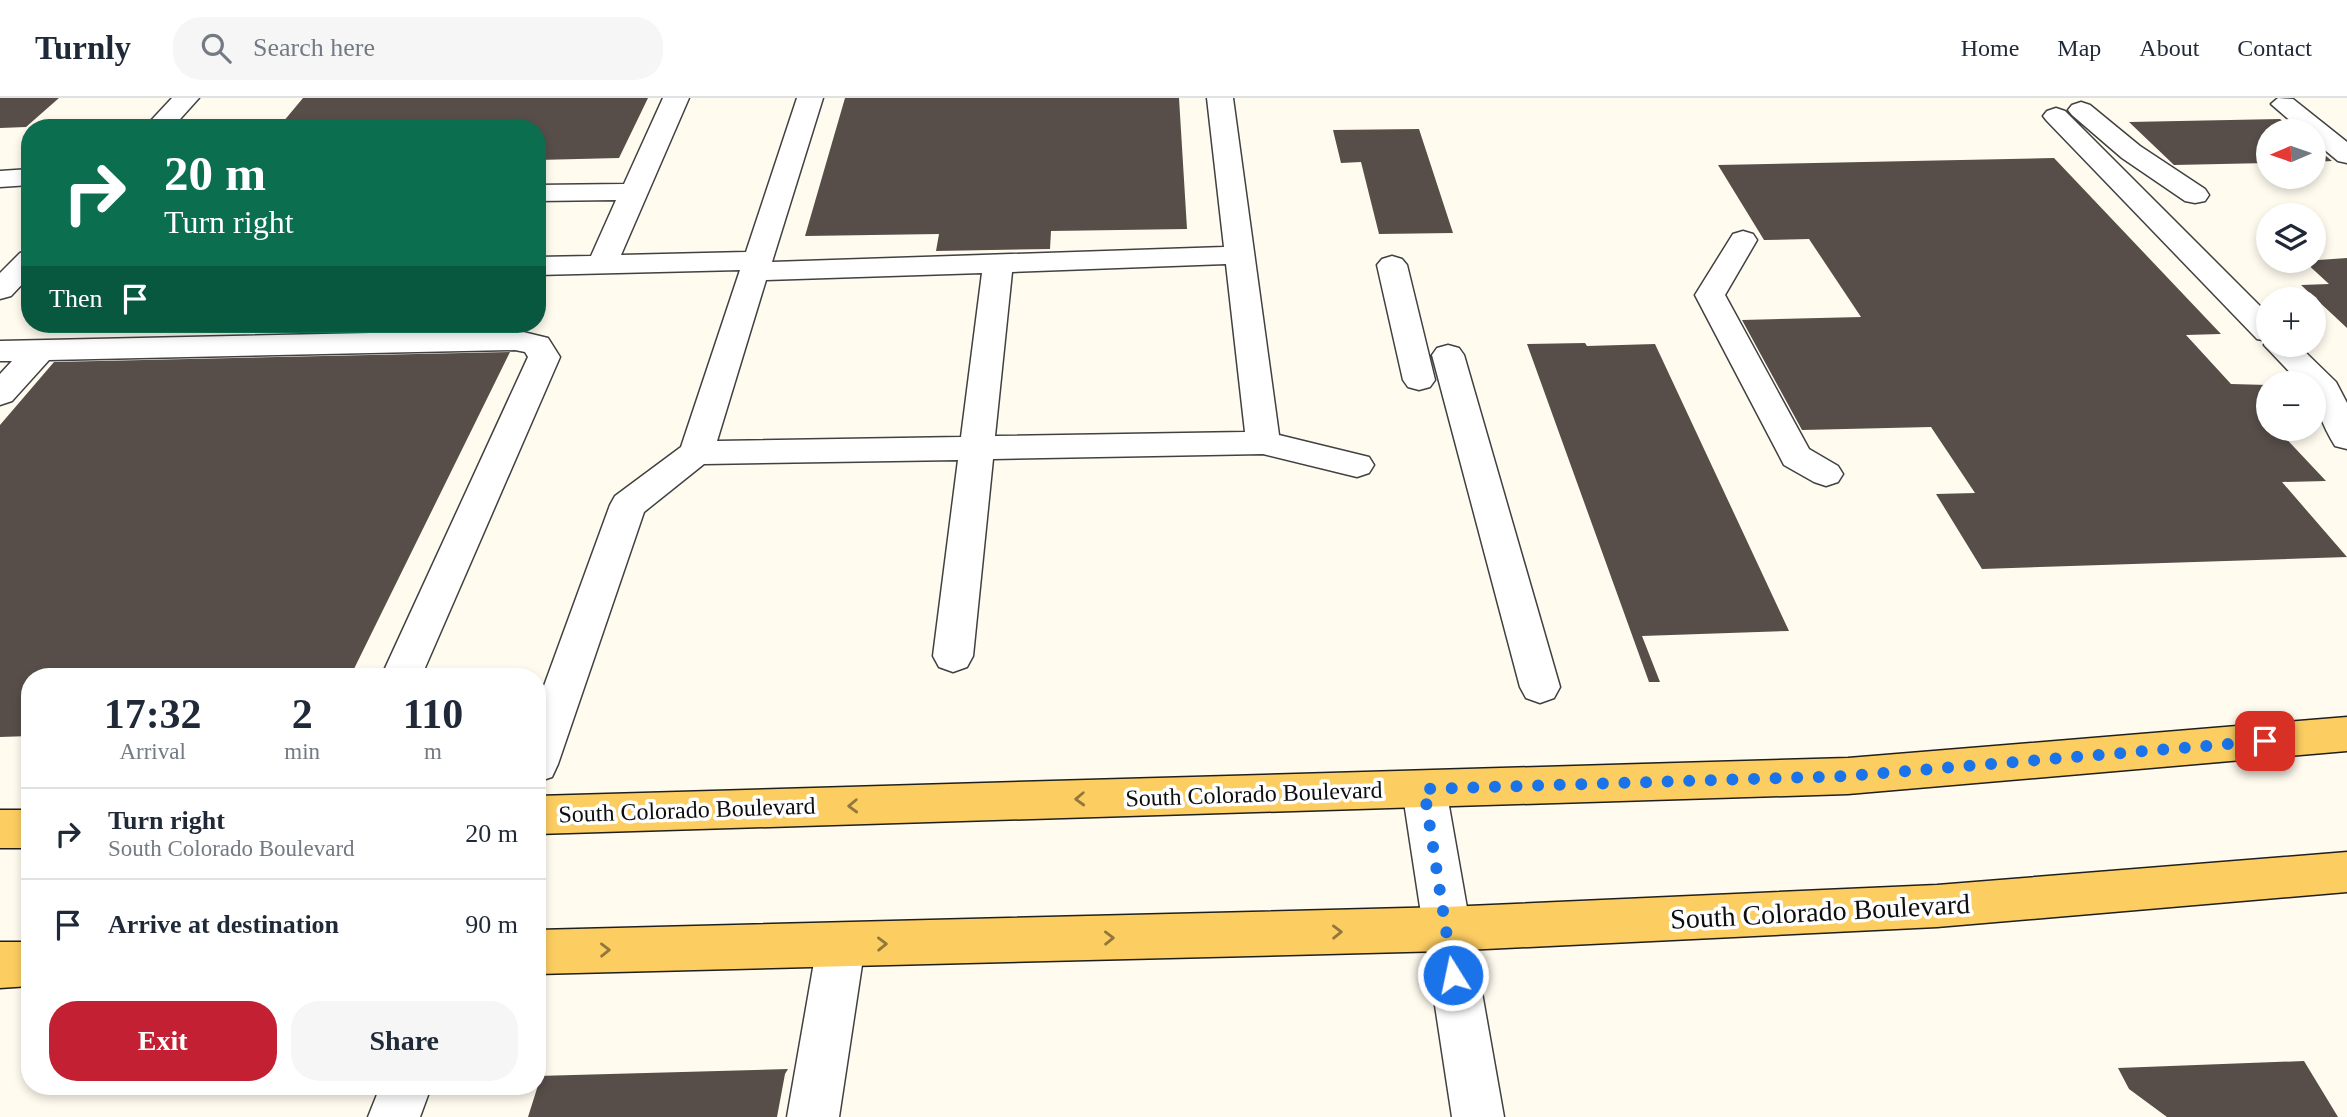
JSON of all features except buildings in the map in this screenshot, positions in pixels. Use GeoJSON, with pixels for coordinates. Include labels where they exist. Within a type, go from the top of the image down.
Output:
{"type":"FeatureCollection","features":[{"type":"Feature","properties":{"kind":"main road","name":"South Colorado Boulevard"},"geometry":{"type":"LineString","coordinates":[[546,815],[1848,776],[2347,734]]}},
{"type":"Feature","properties":{"kind":"main road"},"geometry":{"type":"LineString","coordinates":[[0,829],[21,829]]}},
{"type":"Feature","properties":{"kind":"main road","name":"South Colorado Boulevard"},"geometry":{"type":"LineString","coordinates":[[546,952],[1445,929],[1937,906],[2347,872]]}},
{"type":"Feature","properties":{"kind":"main road"},"geometry":{"type":"LineString","coordinates":[[0,965],[21,964]]}},
{"type":"Feature","properties":{"kind":"street"},"geometry":{"type":"LineString","coordinates":[[166,119],[186,98]]}},
{"type":"Feature","properties":{"kind":"street"},"geometry":{"type":"LineString","coordinates":[[602,264],[676,98]]}},
{"type":"Feature","properties":{"kind":"street"},"geometry":{"type":"LineString","coordinates":[[546,738],[628,505],[696,453],[810,98]]}},
{"type":"Feature","properties":{"kind":"street"},"geometry":{"type":"LineString","coordinates":[[1220,98],[1263,443]]}},
{"type":"Feature","properties":{"kind":"street"},"geometry":{"type":"LineString","coordinates":[[2284,104],[2347,156]]}},
{"type":"Feature","properties":{"kind":"street"},"geometry":{"type":"LineString","coordinates":[[2194,195],[2068,112],[2256,319]]}},
{"type":"Feature","properties":{"kind":"street"},"geometry":{"type":"LineString","coordinates":[[0,179],[21,178]]}},
{"type":"Feature","properties":{"kind":"street"},"geometry":{"type":"LineString","coordinates":[[546,193],[634,192]]}},
{"type":"Feature","properties":{"kind":"street"},"geometry":{"type":"LineString","coordinates":[[1743,240],[1710,295],[1796,457],[1826,474]]}},
{"type":"Feature","properties":{"kind":"street"},"geometry":{"type":"LineString","coordinates":[[546,266],[998,264],[1240,255]]}},
{"type":"Feature","properties":{"kind":"street"},"geometry":{"type":"LineString","coordinates":[[953,656],[998,264]]}},
{"type":"Feature","properties":{"kind":"street"},"geometry":{"type":"LineString","coordinates":[[1392,265],[1419,380]]}},
{"type":"Feature","properties":{"kind":"street"},"geometry":{"type":"LineString","coordinates":[[0,351],[515,340],[537,345],[544,356],[405,668]]}},
{"type":"Feature","properties":{"kind":"street"},"geometry":{"type":"LineString","coordinates":[[0,394],[40,350]]}},
{"type":"Feature","properties":{"kind":"street"},"geometry":{"type":"LineString","coordinates":[[1448,355],[1540,687]]}},
{"type":"Feature","properties":{"kind":"street"},"geometry":{"type":"LineString","coordinates":[[2292,357],[2324,389],[2347,438]]}},
{"type":"Feature","properties":{"kind":"street"},"geometry":{"type":"LineString","coordinates":[[696,453],[1263,443],[1357,465]]}},
{"type":"Feature","properties":{"kind":"street"},"geometry":{"type":"LineString","coordinates":[[1424,789],[1478,1117]]}},
{"type":"Feature","properties":{"kind":"street"},"geometry":{"type":"LineString","coordinates":[[813,1117],[841,945]]}},
{"type":"Feature","properties":{"kind":"street"},"geometry":{"type":"LineString","coordinates":[[394,1117],[402,1095]]}},
{"type":"Feature","properties":{"kind":"route"},"geometry":{"type":"LineString","coordinates":[[1453,975],[1424,789],[1848,776],[2265,741]]}}]}
